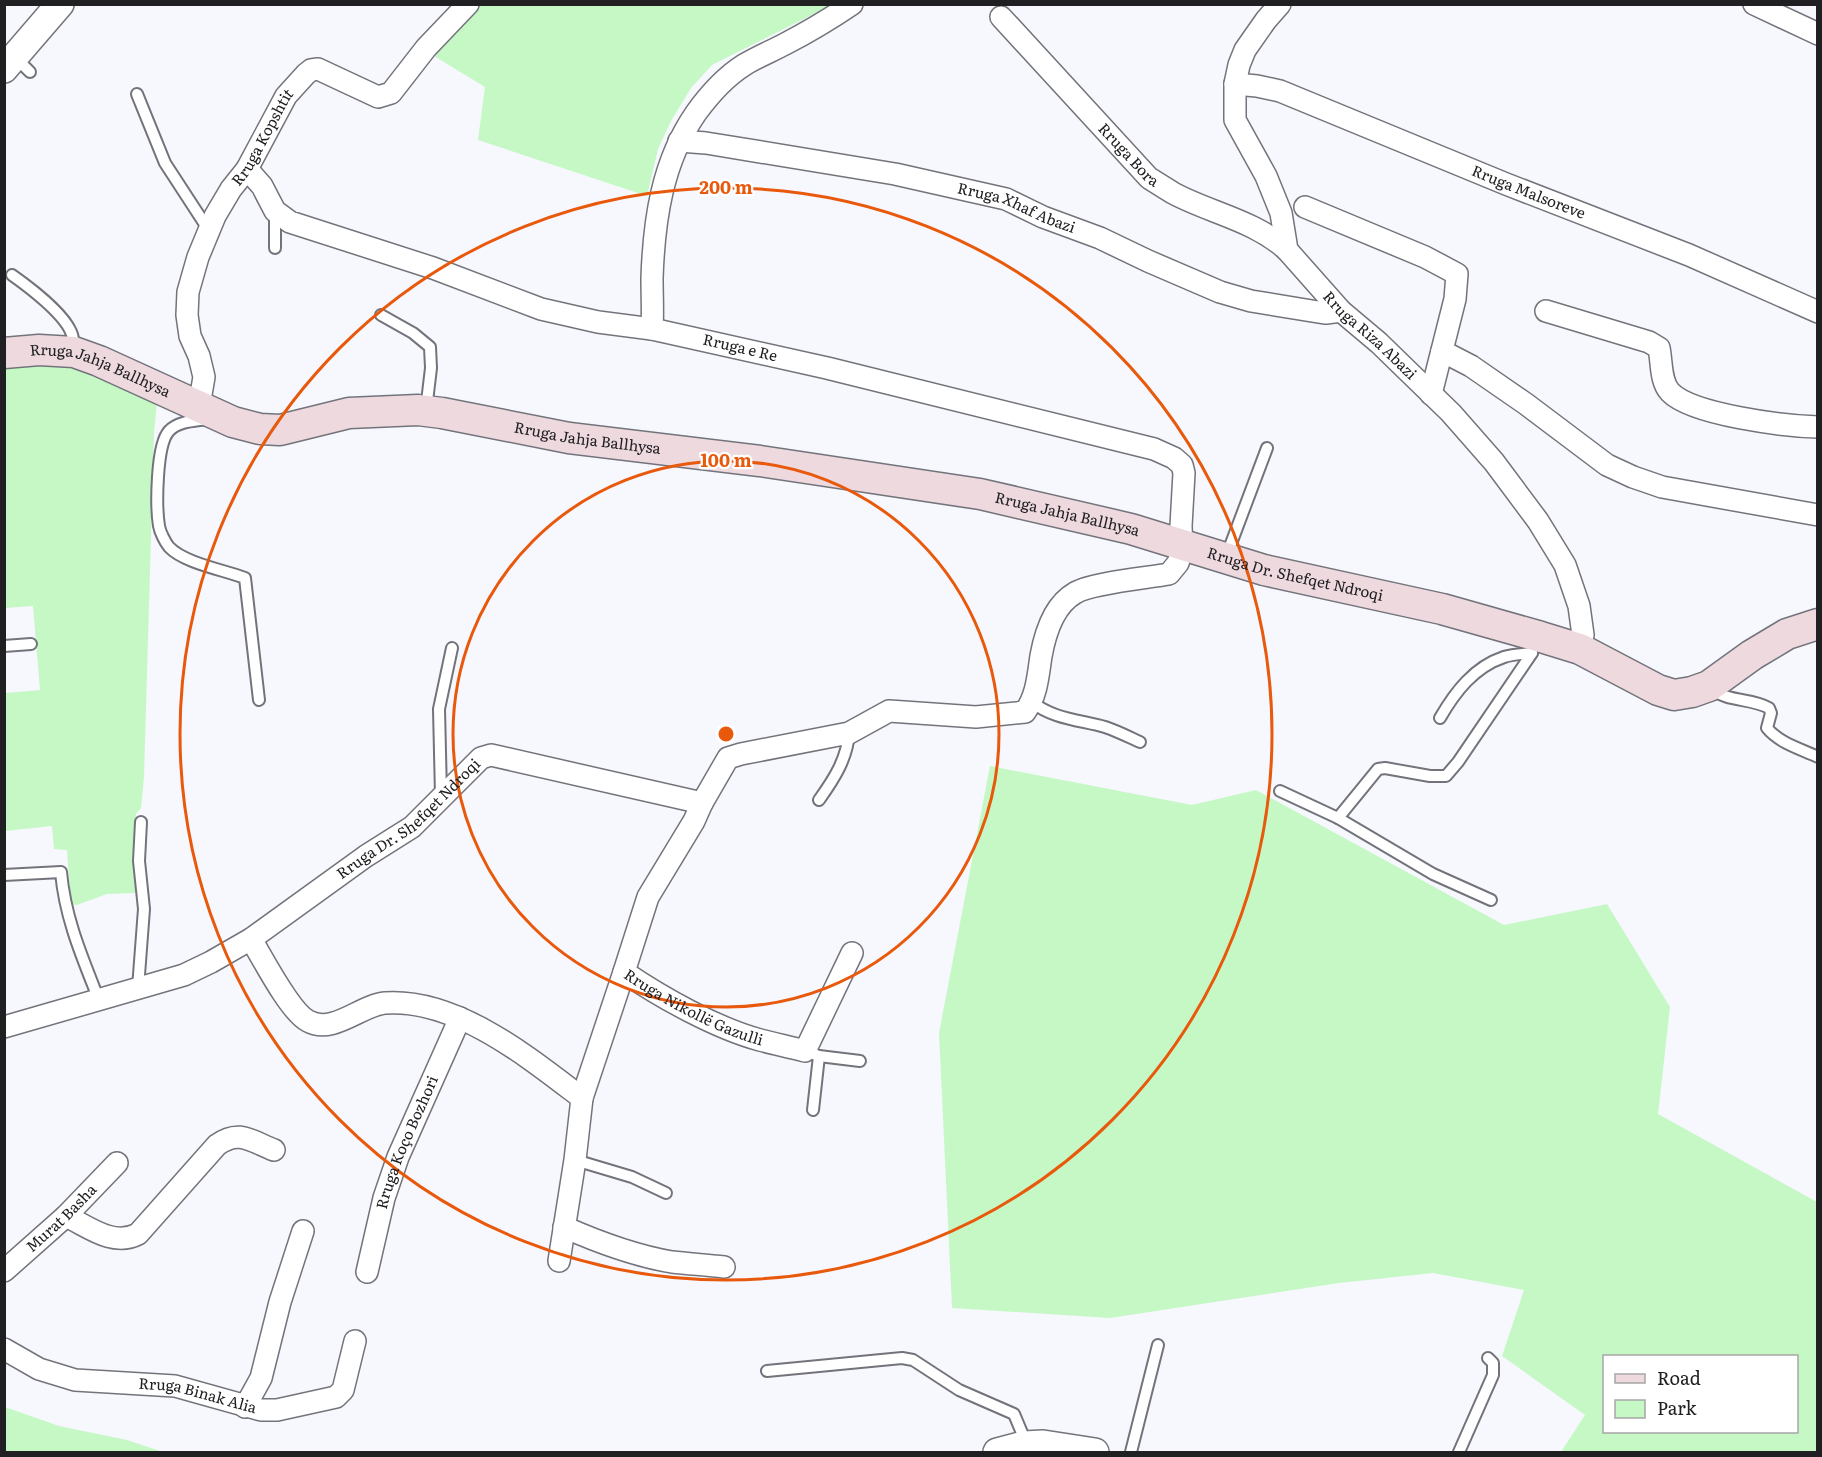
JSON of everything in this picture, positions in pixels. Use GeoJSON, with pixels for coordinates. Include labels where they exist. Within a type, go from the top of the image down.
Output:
{"type":"FeatureCollection","features":[{"type":"Feature","properties":{"kind":"main road","name":"Rruga Jahja Ballhysa"},"geometry":{"type":"LineString","coordinates":[[4,353],[39,350],[74,352],[232,422],[260,429],[280,430],[349,413],[426,411],[569,438],[760,461],[980,494],[1183,544]]}},
{"type":"Feature","properties":{"kind":"main road","name":"Rruga Dr. Shefqet Ndroqi"},"geometry":{"type":"LineString","coordinates":[[1183,544],[1264,570],[1442,609],[1537,645],[1580,648],[1658,690],[1674,695],[1709,686],[1752,655],[1787,634],[1818,624]]}},
{"type":"Feature","properties":{"kind":"street"},"geometry":{"type":"LineString","coordinates":[[17,66],[60,4]]}},
{"type":"Feature","properties":{"kind":"street","name":"Rruga Kopshtit"},"geometry":{"type":"LineString","coordinates":[[206,409],[204,377],[199,356],[190,336],[188,292],[208,229],[231,189],[247,169],[286,96],[311,70],[318,69],[378,97],[391,93],[426,48],[468,4]]}},
{"type":"Feature","properties":{"kind":"street"},"geometry":{"type":"LineString","coordinates":[[652,329],[652,280],[657,211],[664,179],[679,141],[706,99],[731,75],[744,65],[829,20],[852,4]]}},
{"type":"Feature","properties":{"kind":"street"},"geometry":{"type":"LineString","coordinates":[[1280,4],[1245,50],[1239,64],[1235,84],[1234,120],[1266,176],[1281,213],[1287,250]]}},
{"type":"Feature","properties":{"kind":"street"},"geometry":{"type":"LineString","coordinates":[[1754,4],[1818,34]]}},
{"type":"Feature","properties":{"kind":"street","name":"Rruga Bora"},"geometry":{"type":"LineString","coordinates":[[1001,17],[1149,178],[1174,194],[1246,223],[1275,239],[1287,250]]}},
{"type":"Feature","properties":{"kind":"street","name":"Rruga Malsoreve"},"geometry":{"type":"LineString","coordinates":[[1235,84],[1280,91],[1506,184],[1689,255],[1818,312]]}},
{"type":"Feature","properties":{"kind":"street","name":"Rruga Xhaf Abazi"},"geometry":{"type":"LineString","coordinates":[[679,141],[706,143],[896,174],[1006,199],[1220,292],[1251,301],[1312,311],[1326,313],[1341,311]]}},
{"type":"Feature","properties":{"kind":"street"},"geometry":{"type":"LineString","coordinates":[[247,169],[262,186],[276,211]]}},
{"type":"Feature","properties":{"kind":"street"},"geometry":{"type":"LineString","coordinates":[[1305,207],[1425,257],[1457,274],[1455,299],[1431,394]]}},
{"type":"Feature","properties":{"kind":"street","name":"Rruga e Re"},"geometry":{"type":"LineString","coordinates":[[276,211],[290,222],[433,268],[541,309],[597,322],[652,329],[827,368],[1154,449],[1174,458],[1182,465],[1184,473],[1181,526],[1183,544]]}},
{"type":"Feature","properties":{"kind":"street","name":"Rruga Riza Abazi"},"geometry":{"type":"LineString","coordinates":[[1287,250],[1341,311],[1379,343],[1451,413],[1494,462],[1538,521],[1565,565],[1579,606],[1583,635],[1580,648]]}},
{"type":"Feature","properties":{"kind":"street"},"geometry":{"type":"LineString","coordinates":[[1546,311],[1649,342],[1659,348],[1667,387],[1679,399],[1725,414],[1770,423],[1818,427]]}},
{"type":"Feature","properties":{"kind":"street"},"geometry":{"type":"LineString","coordinates":[[1442,351],[1471,366],[1607,465],[1633,477],[1662,487],[1818,515]]}},
{"type":"Feature","properties":{"kind":"street"},"geometry":{"type":"LineString","coordinates":[[702,803],[728,758],[849,733],[890,711],[986,716],[1025,712],[1032,702],[1038,684],[1045,636],[1063,602],[1076,592],[1096,586],[1169,574],[1178,563],[1183,544]]}},
{"type":"Feature","properties":{"kind":"street","name":"Rruga Dr. Shefqet Ndroqi"},"geometry":{"type":"LineString","coordinates":[[4,1028],[184,975],[252,939],[366,856],[412,827],[481,758],[491,755],[702,803]]}},
{"type":"Feature","properties":{"kind":"street","name":"Rruga Nikollë Gazulli"},"geometry":{"type":"LineString","coordinates":[[702,803],[648,897],[624,972],[648,988],[713,1021],[758,1040],[812,1053]]}},
{"type":"Feature","properties":{"kind":"street"},"geometry":{"type":"LineString","coordinates":[[252,939],[298,1014],[310,1023],[326,1024],[383,1003],[412,1004],[441,1009],[515,1048],[582,1098]]}},
{"type":"Feature","properties":{"kind":"street"},"geometry":{"type":"LineString","coordinates":[[812,1053],[852,953]]}},
{"type":"Feature","properties":{"kind":"street"},"geometry":{"type":"LineString","coordinates":[[559,1261],[582,1098],[624,972]]}},
{"type":"Feature","properties":{"kind":"street","name":"Rruga Koço Bozhori"},"geometry":{"type":"LineString","coordinates":[[367,1272],[384,1198],[398,1157],[460,1018]]}},
{"type":"Feature","properties":{"kind":"street"},"geometry":{"type":"LineString","coordinates":[[66,1216],[107,1237],[128,1240],[138,1234],[225,1140],[232,1136],[241,1137],[274,1150]]}},
{"type":"Feature","properties":{"kind":"street","name":"Murat Basha"},"geometry":{"type":"LineString","coordinates":[[4,1271],[66,1216],[117,1163]]}},
{"type":"Feature","properties":{"kind":"street"},"geometry":{"type":"LineString","coordinates":[[564,1227],[586,1237],[660,1259],[724,1267]]}},
{"type":"Feature","properties":{"kind":"street"},"geometry":{"type":"LineString","coordinates":[[245,1407],[261,1378],[280,1302],[303,1231]]}},
{"type":"Feature","properties":{"kind":"street","name":"Rruga Binak Alia"},"geometry":{"type":"LineString","coordinates":[[4,1349],[39,1369],[75,1380],[175,1386],[245,1407],[277,1410],[336,1397],[343,1390],[355,1341]]}},
{"type":"Feature","properties":{"kind":"street"},"geometry":{"type":"LineString","coordinates":[[997,1452],[1024,1445],[1054,1446],[1090,1452]]}},
{"type":"Feature","properties":{"kind":"lane"},"geometry":{"type":"LineString","coordinates":[[137,94],[165,163],[208,229]]}},
{"type":"Feature","properties":{"kind":"lane"},"geometry":{"type":"LineString","coordinates":[[276,211],[276,248]]}},
{"type":"Feature","properties":{"kind":"lane"},"geometry":{"type":"LineString","coordinates":[[12,275],[32,289],[72,332],[74,352]]}},
{"type":"Feature","properties":{"kind":"lane"},"geometry":{"type":"LineString","coordinates":[[381,315],[413,333],[430,347],[431,368],[426,411]]}},
{"type":"Feature","properties":{"kind":"lane"},"geometry":{"type":"LineString","coordinates":[[206,409],[208,419],[178,424],[165,435],[158,465],[159,528],[168,546],[183,557],[245,578],[259,700]]}},
{"type":"Feature","properties":{"kind":"lane"},"geometry":{"type":"LineString","coordinates":[[1225,559],[1268,447]]}},
{"type":"Feature","properties":{"kind":"lane"},"geometry":{"type":"LineString","coordinates":[[4,646],[31,644]]}},
{"type":"Feature","properties":{"kind":"lane"},"geometry":{"type":"LineString","coordinates":[[1440,718],[1451,699],[1465,682],[1482,668],[1537,645]]}},
{"type":"Feature","properties":{"kind":"lane"},"geometry":{"type":"LineString","coordinates":[[1338,818],[1378,769],[1446,776],[1458,762],[1537,645]]}},
{"type":"Feature","properties":{"kind":"lane"},"geometry":{"type":"LineString","coordinates":[[441,799],[439,709],[452,648]]}},
{"type":"Feature","properties":{"kind":"lane"},"geometry":{"type":"LineString","coordinates":[[1709,686],[1719,695],[1759,703],[1769,708],[1771,713],[1767,728],[1770,732],[1818,756]]}},
{"type":"Feature","properties":{"kind":"lane"},"geometry":{"type":"LineString","coordinates":[[1032,702],[1042,710],[1057,716],[1108,728],[1140,742]]}},
{"type":"Feature","properties":{"kind":"lane"},"geometry":{"type":"LineString","coordinates":[[819,800],[843,762],[848,747],[849,733]]}},
{"type":"Feature","properties":{"kind":"lane"},"geometry":{"type":"LineString","coordinates":[[1280,790],[1338,818],[1433,874],[1491,900]]}},
{"type":"Feature","properties":{"kind":"lane"},"geometry":{"type":"LineString","coordinates":[[138,988],[144,909],[139,861],[141,822]]}},
{"type":"Feature","properties":{"kind":"lane"},"geometry":{"type":"LineString","coordinates":[[4,875],[61,872],[71,927],[99,1000]]}},
{"type":"Feature","properties":{"kind":"lane"},"geometry":{"type":"LineString","coordinates":[[812,1053],[813,1110]]}},
{"type":"Feature","properties":{"kind":"lane","name":"Rruga Nikollë Gazulli"},"geometry":{"type":"LineString","coordinates":[[812,1053],[860,1061]]}},
{"type":"Feature","properties":{"kind":"lane"},"geometry":{"type":"LineString","coordinates":[[575,1160],[632,1177],[666,1193]]}},
{"type":"Feature","properties":{"kind":"lane"},"geometry":{"type":"LineString","coordinates":[[1131,1452],[1158,1345]]}},
{"type":"Feature","properties":{"kind":"lane"},"geometry":{"type":"LineString","coordinates":[[767,1371],[902,1358],[913,1360],[959,1390],[1014,1414],[1024,1445]]}},
{"type":"Feature","properties":{"kind":"lane"},"geometry":{"type":"LineString","coordinates":[[1459,1452],[1493,1375],[1493,1363],[1488,1358]]}},
{"type":"Feature","properties":{"kind":"green space"},"geometry":{"type":"Polygon","coordinates":[[[452,5],[832,5],[712,65],[691,88],[671,121],[658,149],[647,196],[478,140],[485,87],[416,45],[452,5]]]}},
{"type":"Feature","properties":{"kind":"green space"},"geometry":{"type":"Polygon","coordinates":[[[78,365],[157,402],[154,433],[144,777],[141,808],[136,814],[135,893],[107,894],[77,905],[71,904],[67,850],[54,849],[52,826],[5,831],[5,693],[40,690],[33,606],[5,608],[5,366],[78,365]]]}},
{"type":"Feature","properties":{"kind":"green space"},"geometry":{"type":"Polygon","coordinates":[[[990,766],[1192,805],[1256,790],[1504,925],[1607,904],[1670,1007],[1658,1114],[1817,1202],[1817,1452],[1561,1452],[1585,1415],[1502,1356],[1524,1290],[1433,1273],[1339,1283],[1110,1318],[952,1308],[939,1033],[990,766]]]}},
{"type":"Feature","properties":{"kind":"green space"},"geometry":{"type":"Polygon","coordinates":[[[5,1407],[59,1426],[127,1440],[163,1452],[5,1452],[5,1407]]]}}]}
